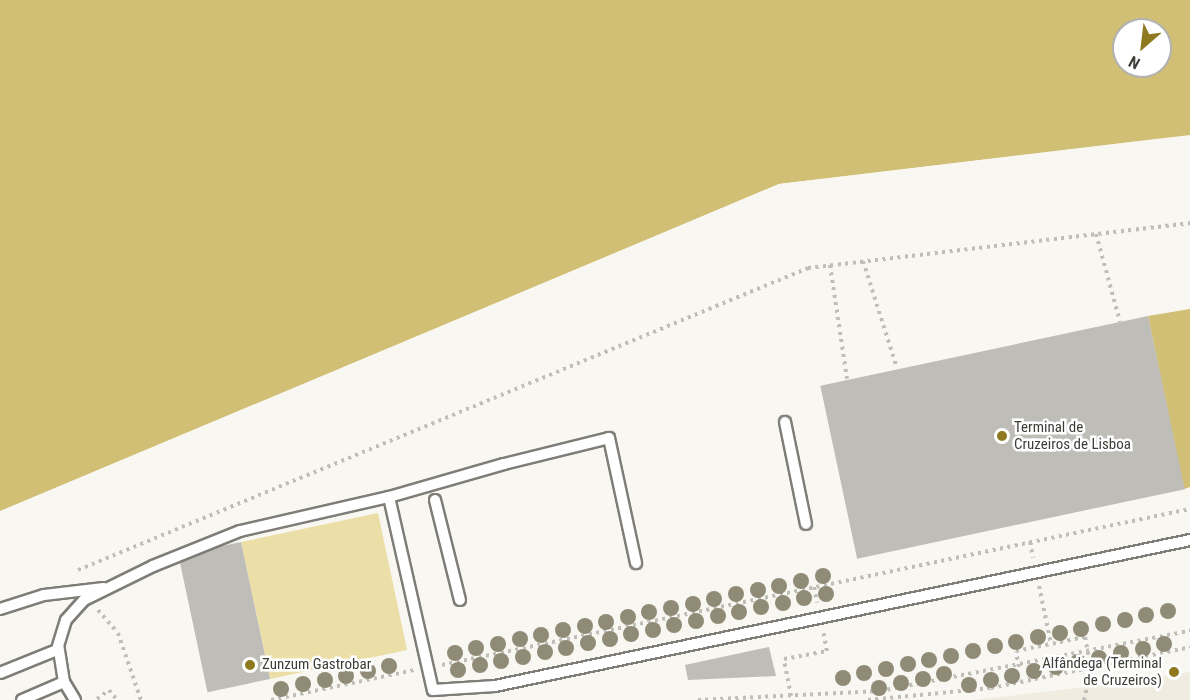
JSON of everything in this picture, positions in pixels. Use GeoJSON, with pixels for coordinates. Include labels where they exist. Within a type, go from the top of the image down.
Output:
{"type":"FeatureCollection","features":[{"type":"Feature","properties":{"kind":"lane"},"geometry":{"type":"LineString","coordinates":[[785,422],[806,524]]}},
{"type":"Feature","properties":{"kind":"lane"},"geometry":{"type":"LineString","coordinates":[[75,700],[64,682],[57,650],[66,621],[73,609],[110,587],[240,531],[389,497],[609,438],[636,562]]}},
{"type":"Feature","properties":{"kind":"lane"},"geometry":{"type":"LineString","coordinates":[[389,497],[433,690],[495,687],[1190,540]]}},
{"type":"Feature","properties":{"kind":"lane"},"geometry":{"type":"LineString","coordinates":[[435,500],[460,600]]}},
{"type":"Feature","properties":{"kind":"lane"},"geometry":{"type":"LineString","coordinates":[[0,609],[44,595],[110,587]]}},
{"type":"Feature","properties":{"kind":"lane"},"geometry":{"type":"LineString","coordinates":[[0,673],[57,650]]}},
{"type":"Feature","properties":{"kind":"lane"},"geometry":{"type":"LineString","coordinates":[[22,700],[64,682]]}},
{"type":"Feature","properties":{"kind":"path"},"geometry":{"type":"LineString","coordinates":[[78,570],[797,272],[830,265],[1190,223]]}},
{"type":"Feature","properties":{"kind":"path"},"geometry":{"type":"LineString","coordinates":[[1096,234],[1120,322]]}},
{"type":"Feature","properties":{"kind":"path"},"geometry":{"type":"LineString","coordinates":[[863,261],[897,368]]}},
{"type":"Feature","properties":{"kind":"path"},"geometry":{"type":"LineString","coordinates":[[830,265],[847,379]]}},
{"type":"Feature","properties":{"kind":"path"},"geometry":{"type":"LineString","coordinates":[[271,700],[1190,509]]}},
{"type":"Feature","properties":{"kind":"path"},"geometry":{"type":"LineString","coordinates":[[1030,542],[1051,644]]}},
{"type":"Feature","properties":{"kind":"path"},"geometry":{"type":"LineString","coordinates":[[791,696],[784,659],[827,651],[814,587]]}},
{"type":"Feature","properties":{"kind":"path"},"geometry":{"type":"LineString","coordinates":[[698,700],[880,692],[1019,667],[1190,631]]}},
{"type":"Feature","properties":{"kind":"path"},"geometry":{"type":"LineString","coordinates":[[1019,667],[1016,651],[1085,637],[1091,668],[1084,700]]}},
{"type":"Feature","properties":{"kind":"path"},"geometry":{"type":"LineString","coordinates":[[868,700],[948,695],[1190,647]]}},
{"type":"Feature","properties":{"kind":"path"},"geometry":{"type":"LineString","coordinates":[[97,699],[110,690],[117,700]]}},
{"type":"Feature","properties":{"kind":"shaded area"},"geometry":{"type":"Polygon","coordinates":[[[0,0],[1190,0],[1190,135],[779,184],[0,511],[0,0]]]}},
{"type":"Feature","properties":{"kind":"shaded area"},"geometry":{"type":"Polygon","coordinates":[[[1190,309],[1190,487],[1184,489],[1148,316],[1190,309]]]}},
{"type":"Feature","properties":{"kind":"shaded area"},"geometry":{"type":"Polygon","coordinates":[[[378,513],[407,650],[270,679],[241,542],[378,513]]]}},
{"type":"Feature","properties":{"kind":"shaded area"},"geometry":{"type":"Polygon","coordinates":[[[1190,672],[1190,700],[973,700],[1114,684],[1190,672]]]}},
{"type":"Feature","properties":{"kind":"pier"},"geometry":{"type":"Polygon","coordinates":[[[1190,135],[780,186],[0,514],[779,184],[1190,135]]]}},
{"type":"Feature","properties":{"kind":"building","name":"Terminal de Cruzeiros de Lisboa"},"geometry":{"type":"Polygon","coordinates":[[[1148,316],[1185,489],[857,559],[820,386],[1148,316]]]}},
{"type":"Feature","properties":{"kind":"building"},"geometry":{"type":"Polygon","coordinates":[[[241,542],[270,679],[208,692],[178,555],[241,542]]]}},
{"type":"Feature","properties":{"kind":"building"},"geometry":{"type":"Polygon","coordinates":[[[769,647],[776,676],[688,680],[685,665],[769,647]]]}},
{"type":"Feature","properties":{"kind":"place","name":"Terminal de Cruzeiros de Lisboa"},"geometry":{"type":"Point","coordinates":[1002,436]}},
{"type":"Feature","properties":{"kind":"place","name":"Zunzum Gastrobar"},"geometry":{"type":"Point","coordinates":[250,665]}},
{"type":"Feature","properties":{"kind":"place","name":"Alfândega (Terminal de Cruzeiros)"},"geometry":{"type":"Point","coordinates":[1174,672]}}]}
